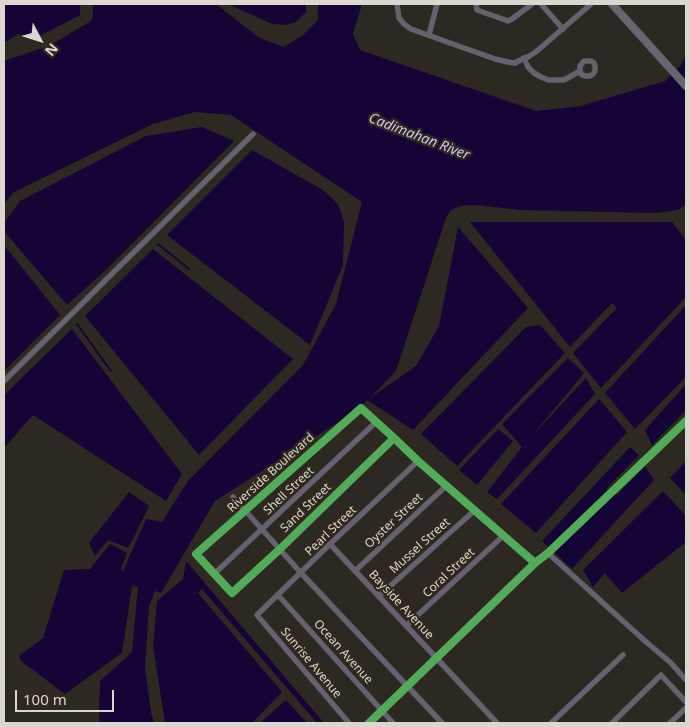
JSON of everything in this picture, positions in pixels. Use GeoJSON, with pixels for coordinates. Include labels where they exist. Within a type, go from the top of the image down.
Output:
{"type":"FeatureCollection","features":[{"type":"Feature","properties":{"kind":"main road"},"geometry":{"type":"LineString","coordinates":[[612,4],[686,86]]}},
{"type":"Feature","properties":{"kind":"street"},"geometry":{"type":"LineString","coordinates":[[397,4],[399,18],[410,29],[508,62],[515,62],[537,51],[591,4]]}},
{"type":"Feature","properties":{"kind":"street"},"geometry":{"type":"LineString","coordinates":[[429,35],[437,4]]}},
{"type":"Feature","properties":{"kind":"street"},"geometry":{"type":"LineString","coordinates":[[476,4],[477,10],[508,21],[532,4]]}},
{"type":"Feature","properties":{"kind":"street"},"geometry":{"type":"LineString","coordinates":[[542,4],[563,29]]}},
{"type":"Feature","properties":{"kind":"street"},"geometry":{"type":"LineString","coordinates":[[524,58],[528,67],[534,73],[548,80],[564,80],[580,71]]}},
{"type":"Feature","properties":{"kind":"street"},"geometry":{"type":"LineString","coordinates":[[4,381],[253,134]]}},
{"type":"Feature","properties":{"kind":"street","name":"Riverside Boulevard"},"geometry":{"type":"LineString","coordinates":[[214,574],[196,554],[361,408],[376,422]]}},
{"type":"Feature","properties":{"kind":"street"},"geometry":{"type":"LineString","coordinates":[[369,723],[686,421]]}},
{"type":"Feature","properties":{"kind":"street"},"geometry":{"type":"LineString","coordinates":[[376,422],[535,563]]}},
{"type":"Feature","properties":{"kind":"street","name":"Shell Street"},"geometry":{"type":"LineString","coordinates":[[214,574],[376,422]]}},
{"type":"Feature","properties":{"kind":"street","name":"Sand Street"},"geometry":{"type":"LineString","coordinates":[[214,574],[232,593],[280,550],[394,438]]}},
{"type":"Feature","properties":{"kind":"street","name":"Pearl Street"},"geometry":{"type":"LineString","coordinates":[[258,616],[330,544],[418,461]]}},
{"type":"Feature","properties":{"kind":"street","name":"Oyster Street"},"geometry":{"type":"LineString","coordinates":[[356,571],[447,485]]}},
{"type":"Feature","properties":{"kind":"street"},"geometry":{"type":"LineString","coordinates":[[233,497],[301,573],[442,723]]}},
{"type":"Feature","properties":{"kind":"street","name":"Mussel Street"},"geometry":{"type":"LineString","coordinates":[[379,596],[475,510]]}},
{"type":"Feature","properties":{"kind":"street","name":"Coral Street"},"geometry":{"type":"LineString","coordinates":[[406,626],[504,536]]}},
{"type":"Feature","properties":{"kind":"street","name":"Bayside Avenue"},"geometry":{"type":"LineString","coordinates":[[330,544],[497,723]]}},
{"type":"Feature","properties":{"kind":"street"},"geometry":{"type":"LineString","coordinates":[[548,553],[671,663],[686,680]]}},
{"type":"Feature","properties":{"kind":"street","name":"Ocean Avenue"},"geometry":{"type":"LineString","coordinates":[[278,595],[393,723]]}},
{"type":"Feature","properties":{"kind":"street","name":"Sunrise Avenue"},"geometry":{"type":"LineString","coordinates":[[258,616],[349,723]]}},
{"type":"Feature","properties":{"kind":"street"},"geometry":{"type":"LineString","coordinates":[[551,723],[623,655]]}},
{"type":"Feature","properties":{"kind":"street"},"geometry":{"type":"LineString","coordinates":[[612,723],[662,675],[686,702]]}},
{"type":"Feature","properties":{"kind":"street"},"geometry":{"type":"LineString","coordinates":[[670,723],[686,708]]}},
{"type":"Feature","properties":{"kind":"water"},"geometry":{"type":"Polygon","coordinates":[[[4,4],[80,4],[80,15],[38,37],[18,34],[4,43],[4,4]]]}},
{"type":"Feature","properties":{"kind":"water","name":"Cadimahan River"},"geometry":{"type":"Polygon","coordinates":[[[93,4],[216,4],[258,37],[283,47],[302,36],[318,20],[318,4],[362,4],[353,34],[360,50],[536,111],[581,106],[665,81],[681,65],[686,55],[686,204],[678,210],[656,213],[521,210],[475,205],[461,206],[451,210],[446,218],[396,371],[371,397],[416,366],[439,326],[458,227],[528,308],[413,430],[367,400],[357,410],[215,501],[161,593],[155,591],[149,606],[145,667],[154,723],[99,723],[100,681],[132,652],[138,587],[132,586],[122,653],[65,694],[21,661],[19,656],[43,638],[64,570],[90,569],[110,544],[127,553],[121,569],[123,571],[146,519],[162,522],[188,481],[303,365],[336,304],[362,202],[231,115],[195,112],[153,124],[14,192],[4,204],[4,61],[49,46],[91,21],[93,4]]]}},
{"type":"Feature","properties":{"kind":"water"},"geometry":{"type":"Polygon","coordinates":[[[228,4],[306,4],[306,12],[296,22],[286,25],[272,24],[228,4]]]}},
{"type":"Feature","properties":{"kind":"water"},"geometry":{"type":"Polygon","coordinates":[[[202,127],[234,141],[109,267],[67,305],[4,231],[4,223],[20,201],[146,136],[202,127]]]}},
{"type":"Feature","properties":{"kind":"water"},"geometry":{"type":"Polygon","coordinates":[[[252,150],[323,190],[338,204],[344,222],[343,265],[310,345],[167,235],[252,150]]]}},
{"type":"Feature","properties":{"kind":"water"},"geometry":{"type":"Polygon","coordinates":[[[470,222],[672,222],[686,240],[686,297],[601,388],[573,353],[617,308],[612,303],[570,347],[470,222]]]}},
{"type":"Feature","properties":{"kind":"water"},"geometry":{"type":"Polygon","coordinates":[[[4,245],[60,315],[4,371],[4,245]]]}},
{"type":"Feature","properties":{"kind":"water"},"geometry":{"type":"Polygon","coordinates":[[[153,249],[293,359],[199,455],[85,316],[153,249]]]}},
{"type":"Feature","properties":{"kind":"water"},"geometry":{"type":"Polygon","coordinates":[[[686,305],[686,377],[635,429],[605,393],[686,305]]]}},
{"type":"Feature","properties":{"kind":"water"},"geometry":{"type":"Polygon","coordinates":[[[540,325],[565,353],[457,466],[421,434],[526,327],[540,325]]]}},
{"type":"Feature","properties":{"kind":"water"},"geometry":{"type":"Polygon","coordinates":[[[72,329],[182,474],[166,501],[33,415],[4,448],[4,395],[72,329]]]}},
{"type":"Feature","properties":{"kind":"water"},"geometry":{"type":"Polygon","coordinates":[[[568,358],[584,373],[532,436],[586,378],[595,394],[497,499],[487,492],[522,447],[502,424],[568,358]]]}},
{"type":"Feature","properties":{"kind":"water"},"geometry":{"type":"Polygon","coordinates":[[[686,384],[686,410],[652,445],[645,430],[686,384]]]}},
{"type":"Feature","properties":{"kind":"water"},"geometry":{"type":"Polygon","coordinates":[[[599,399],[627,432],[536,533],[501,504],[599,399]]]}},
{"type":"Feature","properties":{"kind":"water"},"geometry":{"type":"Polygon","coordinates":[[[498,429],[513,441],[477,485],[459,470],[498,429]]]}},
{"type":"Feature","properties":{"kind":"water"},"geometry":{"type":"Polygon","coordinates":[[[630,447],[639,455],[606,489],[617,495],[645,466],[654,480],[572,569],[542,541],[630,447]]]}},
{"type":"Feature","properties":{"kind":"water"},"geometry":{"type":"Polygon","coordinates":[[[686,461],[686,495],[670,478],[686,461]]]}},
{"type":"Feature","properties":{"kind":"water"},"geometry":{"type":"Polygon","coordinates":[[[663,491],[686,516],[686,542],[622,593],[605,573],[593,587],[583,570],[663,491]]]}},
{"type":"Feature","properties":{"kind":"water"},"geometry":{"type":"Polygon","coordinates":[[[129,492],[149,506],[132,541],[128,548],[108,540],[95,556],[89,543],[129,492]]]}},
{"type":"Feature","properties":{"kind":"water"},"geometry":{"type":"Polygon","coordinates":[[[186,561],[324,723],[317,723],[202,589],[198,593],[282,692],[252,723],[165,723],[153,646],[157,601],[183,579],[186,561]]]}},
{"type":"Feature","properties":{"kind":"water"},"geometry":{"type":"Polygon","coordinates":[[[286,700],[307,723],[260,723],[286,700]]]}},
{"type":"Feature","properties":{"kind":"waterway"},"geometry":{"type":"LineString","coordinates":[[158,244],[189,269]]}},
{"type":"Feature","properties":{"kind":"waterway"},"geometry":{"type":"LineString","coordinates":[[77,324],[111,371]]}},
{"type":"Feature","properties":{"kind":"cycle path"},"geometry":{"type":"LineString","coordinates":[[394,438],[232,593],[196,554],[361,408],[394,438],[418,461],[535,563]]}},
{"type":"Feature","properties":{"kind":"cycle path"},"geometry":{"type":"LineString","coordinates":[[369,723],[686,421]]}}]}
